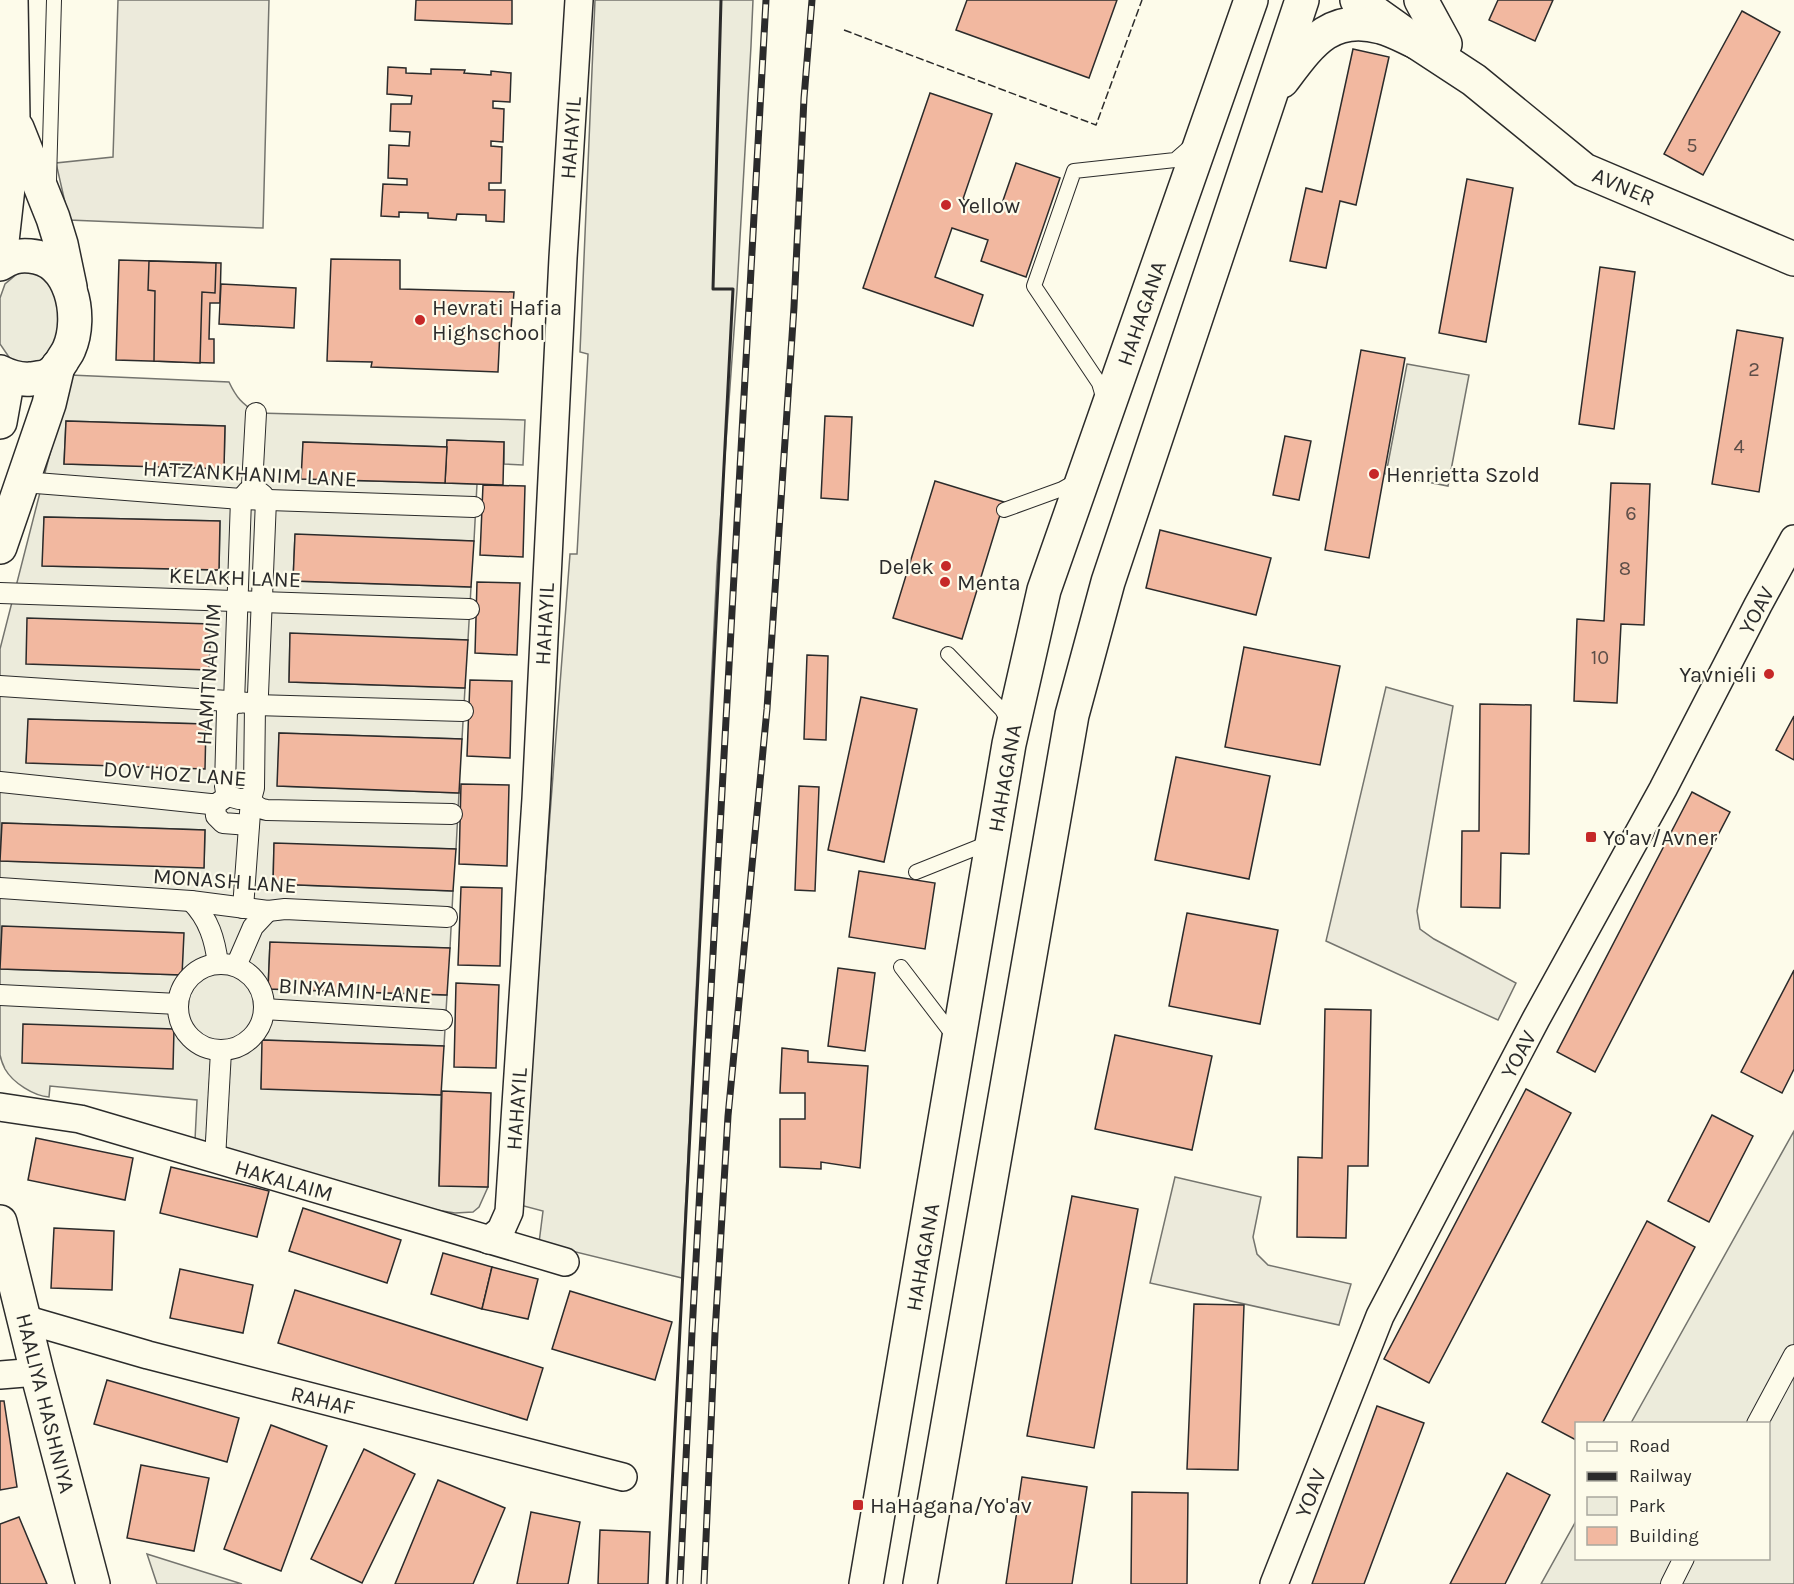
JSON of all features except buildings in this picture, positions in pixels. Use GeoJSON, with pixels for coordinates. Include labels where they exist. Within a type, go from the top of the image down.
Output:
{"type":"FeatureCollection","features":[{"type":"Feature","properties":{"kind":"main road"},"geometry":{"type":"LineString","coordinates":[[0,259],[13,118],[11,0]]}},
{"type":"Feature","properties":{"kind":"main road","name":"HAHAGANA"},"geometry":{"type":"LineString","coordinates":[[866,1584],[1013,729],[1044,590],[1251,0]]}},
{"type":"Feature","properties":{"kind":"main road"},"geometry":{"type":"LineString","coordinates":[[920,1584],[1072,715],[1108,582],[1302,0]]}},
{"type":"Feature","properties":{"kind":"main road","name":"AVNER"},"geometry":{"type":"LineString","coordinates":[[1357,0],[1430,43],[1584,170],[1794,259]]}},
{"type":"Feature","properties":{"kind":"main road","name":"AVNER"},"geometry":{"type":"LineString","coordinates":[[1402,0],[1430,43]]}},
{"type":"Feature","properties":{"kind":"main road"},"geometry":{"type":"LineString","coordinates":[[1421,0],[1430,43]]}},
{"type":"Feature","properties":{"kind":"main road"},"geometry":{"type":"LineString","coordinates":[[1267,101],[1305,51],[1318,38],[1344,24],[1359,23],[1383,27],[1430,43]]}},
{"type":"Feature","properties":{"kind":"main road"},"geometry":{"type":"LineString","coordinates":[[0,422],[4,374],[24,379],[50,375],[69,350],[74,333],[74,311],[61,244],[13,118]]}},
{"type":"Feature","properties":{"kind":"main road"},"geometry":{"type":"LineString","coordinates":[[0,264],[7,259],[21,255],[39,256],[52,264],[63,276],[71,292]]}},
{"type":"Feature","properties":{"kind":"main road"},"geometry":{"type":"LineString","coordinates":[[0,547],[49,404],[58,366]]}},
{"type":"Feature","properties":{"kind":"main road","name":"HAALIYA HASHNIYA"},"geometry":{"type":"LineString","coordinates":[[0,1222],[93,1584]]}},
{"type":"Feature","properties":{"kind":"street","name":"HAHAYIL"},"geometry":{"type":"LineString","coordinates":[[489,1240],[501,1230],[509,1212],[510,1200],[536,799],[562,258],[579,0]]}},
{"type":"Feature","properties":{"kind":"street","name":"HAMITNADVIM"},"geometry":{"type":"LineString","coordinates":[[243,908],[260,706],[261,602],[253,495],[256,413]]}},
{"type":"Feature","properties":{"kind":"street","name":"HATZANKHANIM LANE"},"geometry":{"type":"LineString","coordinates":[[23,482],[474,507]]}},
{"type":"Feature","properties":{"kind":"street","name":"HAMITNADVIM"},"geometry":{"type":"LineString","coordinates":[[222,800],[225,792],[227,710],[234,703],[237,602],[253,495]]}},
{"type":"Feature","properties":{"kind":"street","name":"YOAV"},"geometry":{"type":"LineString","coordinates":[[1274,1584],[1380,1316],[1531,1029],[1663,789],[1794,539]]}},
{"type":"Feature","properties":{"kind":"street","name":"KELAKH LANE"},"geometry":{"type":"LineString","coordinates":[[0,593],[469,609]]}},
{"type":"Feature","properties":{"kind":"street"},"geometry":{"type":"LineString","coordinates":[[0,686],[234,703],[240,701],[260,706],[463,711]]}},
{"type":"Feature","properties":{"kind":"street","name":"DOV HOZ LANE"},"geometry":{"type":"LineString","coordinates":[[0,782],[222,800],[251,799],[255,806],[267,810],[452,814]]}},
{"type":"Feature","properties":{"kind":"street"},"geometry":{"type":"LineString","coordinates":[[222,800],[216,816],[224,823],[249,825]]}},
{"type":"Feature","properties":{"kind":"street","name":"MONASH LANE"},"geometry":{"type":"LineString","coordinates":[[0,888],[191,901],[268,910],[447,917]]}},
{"type":"Feature","properties":{"kind":"street"},"geometry":{"type":"LineString","coordinates":[[191,901],[206,920],[227,965]]}},
{"type":"Feature","properties":{"kind":"street"},"geometry":{"type":"LineString","coordinates":[[227,965],[268,910]]}},
{"type":"Feature","properties":{"kind":"street"},"geometry":{"type":"LineString","coordinates":[[213,964],[227,965],[253,976],[261,988],[265,1002],[264,1017],[258,1031],[248,1041],[236,1048],[221,1051],[207,1048],[194,1041],[185,1031],[179,1018],[178,1004],[181,990],[189,978],[200,969],[213,964]]}},
{"type":"Feature","properties":{"kind":"street"},"geometry":{"type":"LineString","coordinates":[[0,995],[178,1004]]}},
{"type":"Feature","properties":{"kind":"street","name":"BINYAMIN LANE"},"geometry":{"type":"LineString","coordinates":[[264,1009],[442,1020]]}},
{"type":"Feature","properties":{"kind":"street"},"geometry":{"type":"LineString","coordinates":[[215,1160],[221,1051]]}},
{"type":"Feature","properties":{"kind":"street","name":"HAKALAIM"},"geometry":{"type":"LineString","coordinates":[[0,1107],[80,1119],[565,1262]]}},
{"type":"Feature","properties":{"kind":"street","name":"RAHAF"},"geometry":{"type":"LineString","coordinates":[[24,1319],[148,1355],[623,1477]]}},
{"type":"Feature","properties":{"kind":"street"},"geometry":{"type":"LineString","coordinates":[[1758,1422],[1794,1355]]}},
{"type":"Feature","properties":{"kind":"street"},"geometry":{"type":"LineString","coordinates":[[0,1376],[37,1372]]}},
{"type":"Feature","properties":{"kind":"street"},"geometry":{"type":"LineString","coordinates":[[1671,1584],[1683,1560]]}},
{"type":"Feature","properties":{"kind":"lane"},"geometry":{"type":"LineString","coordinates":[[53,218],[49,175],[54,0]]}},
{"type":"Feature","properties":{"kind":"lane"},"geometry":{"type":"LineString","coordinates":[[1107,411],[1099,383],[1034,286],[1074,171],[1174,160],[1204,135]]}},
{"type":"Feature","properties":{"kind":"lane"},"geometry":{"type":"LineString","coordinates":[[1004,510],[1062,489],[1084,476]]}},
{"type":"Feature","properties":{"kind":"lane"},"geometry":{"type":"LineString","coordinates":[[948,654],[1002,710],[1013,729]]}},
{"type":"Feature","properties":{"kind":"lane"},"geometry":{"type":"LineString","coordinates":[[916,872],[993,841]]}},
{"type":"Feature","properties":{"kind":"lane"},"geometry":{"type":"LineString","coordinates":[[901,967],[958,1043]]}},
{"type":"Feature","properties":{"kind":"green space"},"geometry":{"type":"Polygon","coordinates":[[[595,0],[753,0],[737,290],[717,566],[682,1278],[539,1243],[543,1211],[520,1205],[570,554],[577,554],[588,354],[580,352],[595,0]]]}},
{"type":"Feature","properties":{"kind":"green space"},"geometry":{"type":"Polygon","coordinates":[[[27,271],[47,278],[55,297],[60,319],[58,340],[53,349],[44,358],[30,364],[11,360],[0,344],[0,298],[5,284],[17,274],[27,271]]]}},
{"type":"Feature","properties":{"kind":"green space"},"geometry":{"type":"Polygon","coordinates":[[[1407,364],[1469,375],[1448,486],[1386,474],[1407,364]]]}},
{"type":"Feature","properties":{"kind":"green space"},"geometry":{"type":"Polygon","coordinates":[[[70,375],[229,382],[240,400],[257,413],[525,420],[523,465],[504,464],[504,442],[447,440],[447,447],[303,442],[302,479],[477,484],[474,541],[295,535],[293,581],[471,587],[468,640],[290,634],[289,682],[465,688],[462,739],[279,733],[278,786],[459,793],[456,849],[274,844],[273,884],[453,891],[450,948],[270,943],[268,989],[447,995],[444,1046],[263,1040],[261,1088],[441,1095],[439,1185],[488,1187],[479,1207],[473,1212],[455,1213],[412,1206],[195,1140],[197,1100],[50,1086],[49,1097],[18,1084],[9,1074],[0,1055],[0,649],[70,375]],[[66,421],[64,464],[224,468],[225,426],[66,421]],[[44,517],[43,566],[219,570],[220,521],[44,517]],[[29,719],[26,762],[205,724],[29,719]],[[2,823],[1,861],[204,867],[205,830],[2,823]],[[2,927],[1,969],[182,975],[183,933],[2,927]]]}},
{"type":"Feature","properties":{"kind":"green space"},"geometry":{"type":"Polygon","coordinates":[[[1794,1131],[1794,1584],[1541,1584],[1575,1523],[1575,1560],[1770,1560],[1770,1422],[1632,1422],[1794,1131]]]}},
{"type":"Feature","properties":{"kind":"green space"},"geometry":{"type":"Polygon","coordinates":[[[147,1554],[242,1584],[157,1584],[147,1554]]]}},
{"type":"Feature","properties":{"kind":"shaded area"},"geometry":{"type":"Polygon","coordinates":[[[118,0],[269,0],[263,228],[69,220],[56,163],[113,157],[118,0]]]}},
{"type":"Feature","properties":{"kind":"shaded area"},"geometry":{"type":"Polygon","coordinates":[[[1386,687],[1453,706],[1417,911],[1420,929],[1434,939],[1516,983],[1498,1020],[1326,941],[1386,687]]]}},
{"type":"Feature","properties":{"kind":"shaded area"},"geometry":{"type":"Polygon","coordinates":[[[1175,1177],[1261,1197],[1253,1237],[1257,1254],[1268,1265],[1351,1284],[1339,1325],[1150,1283],[1175,1177]]]}},
{"type":"Feature","properties":{"kind":"railway"},"geometry":{"type":"LineString","coordinates":[[680,1584],[766,0]]}},
{"type":"Feature","properties":{"kind":"railway"},"geometry":{"type":"LineString","coordinates":[[704,1584],[715,1333],[728,1116],[767,709],[812,0]]}},
{"type":"Feature","properties":{"kind":"fence"},"geometry":{"type":"LineString","coordinates":[[844,30],[1096,125],[1142,0]]}},
{"type":"Feature","properties":{"kind":"wall"},"geometry":{"type":"LineString","coordinates":[[667,1584],[733,289],[713,289],[721,0]]}},
{"type":"Feature","properties":{"kind":"place","name":"Yellow"},"geometry":{"type":"Point","coordinates":[946,205]}},
{"type":"Feature","properties":{"kind":"place","name":"Hevrati Hafia Highschool"},"geometry":{"type":"Point","coordinates":[420,320]}},
{"type":"Feature","properties":{"kind":"place","name":"Henrietta Szold"},"geometry":{"type":"Point","coordinates":[1374,474]}},
{"type":"Feature","properties":{"kind":"place","name":"Delek"},"geometry":{"type":"Point","coordinates":[946,566]}},
{"type":"Feature","properties":{"kind":"place","name":"Menta"},"geometry":{"type":"Point","coordinates":[945,582]}},
{"type":"Feature","properties":{"kind":"place","name":"Yavnieli"},"geometry":{"type":"Point","coordinates":[1769,674]}},
{"type":"Feature","properties":{"kind":"place","name":"Yo'av/Avner"},"geometry":{"type":"Point","coordinates":[1591,837]}},
{"type":"Feature","properties":{"kind":"place","name":"HaHagana/Yo'av"},"geometry":{"type":"Point","coordinates":[858,1505]}}]}
